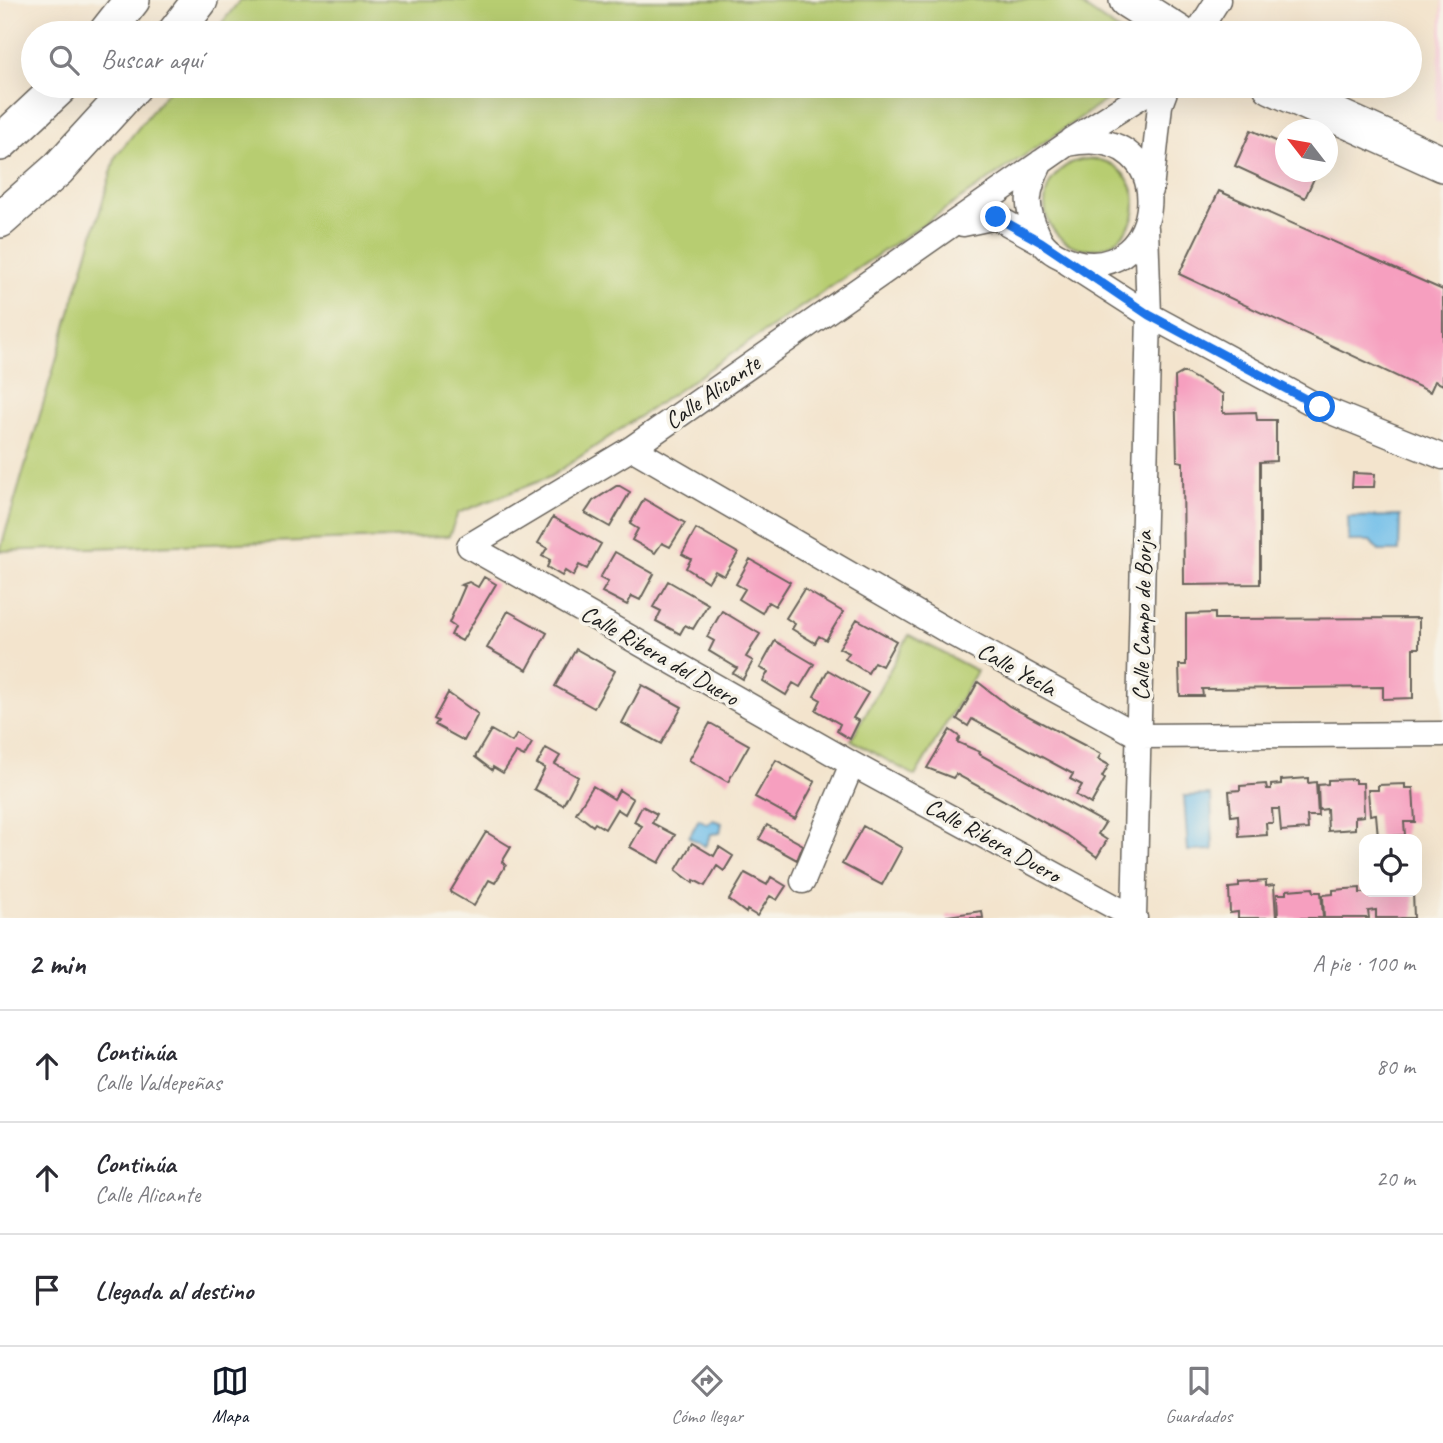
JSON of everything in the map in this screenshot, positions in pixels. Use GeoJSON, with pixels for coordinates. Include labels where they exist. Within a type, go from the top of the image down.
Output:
{"type":"FeatureCollection","features":[{"type":"Feature","properties":{"kind":"main road"},"geometry":{"type":"LineString","coordinates":[[115,21],[132,0]]}},
{"type":"Feature","properties":{"kind":"main road"},"geometry":{"type":"LineString","coordinates":[[184,21],[200,0]]}},
{"type":"Feature","properties":{"kind":"main road"},"geometry":{"type":"LineString","coordinates":[[1127,0],[1160,21]]}},
{"type":"Feature","properties":{"kind":"main road"},"geometry":{"type":"LineString","coordinates":[[0,144],[48,98]]}},
{"type":"Feature","properties":{"kind":"main road"},"geometry":{"type":"LineString","coordinates":[[0,220],[58,169],[123,98]]}},
{"type":"Feature","properties":{"kind":"main road"},"geometry":{"type":"LineString","coordinates":[[1297,98],[1443,164]]}},
{"type":"Feature","properties":{"kind":"street"},"geometry":{"type":"LineString","coordinates":[[1204,21],[1216,2]]}},
{"type":"Feature","properties":{"kind":"street"},"geometry":{"type":"LineString","coordinates":[[1138,98],[1041,162],[1028,188],[1029,216],[1050,250],[1084,264],[1109,261],[1131,248],[1146,228],[1163,98]]}},
{"type":"Feature","properties":{"kind":"street"},"geometry":{"type":"LineString","coordinates":[[1067,144],[1088,139],[1110,143],[1129,153],[1143,170],[1151,190]]}},
{"type":"Feature","properties":{"kind":"street","name":"Calle Alicante"},"geometry":{"type":"LineString","coordinates":[[469,546],[632,448],[1041,162]]}},
{"type":"Feature","properties":{"kind":"street","name":"Calle Alicante"},"geometry":{"type":"LineString","coordinates":[[948,229],[996,217],[1149,315],[1320,407],[1443,457]]}},
{"type":"Feature","properties":{"kind":"street","name":"Calle Campo de Borja"},"geometry":{"type":"LineString","coordinates":[[1134,918],[1149,315],[1146,228]]}},
{"type":"Feature","properties":{"kind":"street","name":"Calle Yecla"},"geometry":{"type":"LineString","coordinates":[[632,448],[953,634],[1139,736],[1443,734]]}},
{"type":"Feature","properties":{"kind":"street","name":"Calle Ribera del Duero"},"geometry":{"type":"LineString","coordinates":[[469,546],[852,764]]}},
{"type":"Feature","properties":{"kind":"street"},"geometry":{"type":"LineString","coordinates":[[803,881],[852,764]]}},
{"type":"Feature","properties":{"kind":"street","name":"Calle Ribera Duero"},"geometry":{"type":"LineString","coordinates":[[852,764],[1134,918]]}},
{"type":"Feature","properties":{"kind":"shaded area"},"geometry":{"type":"Polygon","coordinates":[[[1443,0],[1443,124],[1435,121],[1443,0]]]}},
{"type":"Feature","properties":{"kind":"green space"},"geometry":{"type":"Polygon","coordinates":[[[240,0],[1074,0],[1105,21],[223,21],[240,0]]]}},
{"type":"Feature","properties":{"kind":"green space"},"geometry":{"type":"Polygon","coordinates":[[[162,98],[1109,98],[550,477],[458,513],[449,536],[0,551],[116,156],[162,98]]]}},
{"type":"Feature","properties":{"kind":"green space"},"geometry":{"type":"Polygon","coordinates":[[[1090,159],[1107,162],[1122,172],[1132,187],[1135,204],[1132,221],[1122,236],[1107,246],[1090,249],[1073,246],[1058,236],[1048,221],[1045,204],[1048,187],[1058,172],[1073,162],[1090,159]]]}},
{"type":"Feature","properties":{"kind":"green space"},"geometry":{"type":"Polygon","coordinates":[[[909,635],[977,671],[915,776],[851,740],[909,635]]]}},
{"type":"Feature","properties":{"kind":"water"},"geometry":{"type":"Polygon","coordinates":[[[1400,516],[1399,551],[1379,551],[1370,541],[1349,541],[1348,517],[1400,516]]]}},
{"type":"Feature","properties":{"kind":"water"},"geometry":{"type":"Polygon","coordinates":[[[1211,795],[1213,850],[1188,851],[1184,796],[1211,795]]]}},
{"type":"Feature","properties":{"kind":"water"},"geometry":{"type":"Polygon","coordinates":[[[699,819],[707,824],[713,820],[722,823],[720,833],[711,834],[705,846],[689,837],[699,819]]]}},
{"type":"Feature","properties":{"kind":"building"},"geometry":{"type":"Polygon","coordinates":[[[1251,130],[1275,141],[1275,182],[1312,182],[1305,198],[1235,166],[1251,130]]]}},
{"type":"Feature","properties":{"kind":"building"},"geometry":{"type":"Polygon","coordinates":[[[1219,191],[1443,290],[1443,385],[1435,381],[1430,392],[1179,274],[1219,191]]]}},
{"type":"Feature","properties":{"kind":"building"},"geometry":{"type":"Polygon","coordinates":[[[1184,372],[1223,394],[1223,413],[1256,412],[1257,420],[1276,420],[1276,461],[1260,462],[1260,584],[1184,585],[1183,462],[1177,461],[1175,377],[1184,372]]]}},
{"type":"Feature","properties":{"kind":"building"},"geometry":{"type":"Polygon","coordinates":[[[1353,473],[1375,474],[1374,487],[1352,487],[1353,473]]]}},
{"type":"Feature","properties":{"kind":"building"},"geometry":{"type":"Polygon","coordinates":[[[618,485],[630,492],[610,527],[585,513],[593,501],[618,485]]]}},
{"type":"Feature","properties":{"kind":"building"},"geometry":{"type":"Polygon","coordinates":[[[644,499],[685,523],[670,547],[662,543],[655,553],[632,540],[638,529],[630,524],[644,499]]]}},
{"type":"Feature","properties":{"kind":"building"},"geometry":{"type":"Polygon","coordinates":[[[553,517],[601,544],[587,569],[579,565],[573,576],[565,571],[562,576],[547,567],[550,560],[542,556],[547,548],[538,543],[553,517]]]}},
{"type":"Feature","properties":{"kind":"building"},"geometry":{"type":"Polygon","coordinates":[[[696,529],[738,553],[724,576],[715,571],[708,582],[686,568],[691,559],[682,554],[696,529]]]}},
{"type":"Feature","properties":{"kind":"building"},"geometry":{"type":"Polygon","coordinates":[[[615,552],[654,574],[640,600],[632,596],[627,605],[602,592],[608,582],[600,578],[615,552]]]}},
{"type":"Feature","properties":{"kind":"building"},"geometry":{"type":"Polygon","coordinates":[[[750,559],[790,582],[775,606],[768,602],[762,613],[739,599],[745,589],[736,584],[750,559]]]}},
{"type":"Feature","properties":{"kind":"building"},"geometry":{"type":"Polygon","coordinates":[[[484,577],[496,584],[462,641],[451,635],[455,627],[449,623],[465,586],[461,585],[469,582],[478,587],[484,577]]]}},
{"type":"Feature","properties":{"kind":"building"},"geometry":{"type":"Polygon","coordinates":[[[668,581],[708,604],[693,629],[685,625],[680,634],[656,621],[661,611],[653,607],[668,581]]]}},
{"type":"Feature","properties":{"kind":"building"},"geometry":{"type":"Polygon","coordinates":[[[804,589],[843,612],[826,640],[819,636],[815,643],[792,629],[795,624],[786,618],[804,589]]]}},
{"type":"Feature","properties":{"kind":"building"},"geometry":{"type":"Polygon","coordinates":[[[508,611],[547,633],[527,670],[487,648],[508,611]]]}},
{"type":"Feature","properties":{"kind":"building"},"geometry":{"type":"Polygon","coordinates":[[[722,611],[760,634],[746,657],[753,661],[743,679],[733,673],[737,668],[709,651],[714,641],[707,637],[722,611]]]}},
{"type":"Feature","properties":{"kind":"building"},"geometry":{"type":"Polygon","coordinates":[[[1215,613],[1215,619],[1419,618],[1419,648],[1413,648],[1413,698],[1383,699],[1383,687],[1202,689],[1203,696],[1180,696],[1179,665],[1186,665],[1186,614],[1215,613]]]}},
{"type":"Feature","properties":{"kind":"building"},"geometry":{"type":"Polygon","coordinates":[[[857,619],[896,641],[882,666],[874,662],[868,673],[845,659],[849,653],[839,648],[857,619]]]}},
{"type":"Feature","properties":{"kind":"building"},"geometry":{"type":"Polygon","coordinates":[[[775,641],[814,664],[800,687],[793,683],[786,695],[763,681],[768,672],[760,668],[775,641]]]}},
{"type":"Feature","properties":{"kind":"building"},"geometry":{"type":"Polygon","coordinates":[[[576,649],[615,671],[594,708],[555,686],[576,649]]]}},
{"type":"Feature","properties":{"kind":"building"},"geometry":{"type":"Polygon","coordinates":[[[828,670],[868,693],[853,718],[859,721],[850,739],[837,731],[840,724],[816,710],[821,700],[814,696],[828,670]]]}},
{"type":"Feature","properties":{"kind":"building"},"geometry":{"type":"Polygon","coordinates":[[[978,682],[1009,706],[1101,754],[1098,759],[1109,765],[1102,777],[1105,779],[1091,804],[1076,795],[1082,785],[1070,779],[1073,774],[972,719],[968,726],[957,719],[978,682]]]}},
{"type":"Feature","properties":{"kind":"building"},"geometry":{"type":"Polygon","coordinates":[[[642,685],[682,707],[661,744],[622,723],[642,685]]]}},
{"type":"Feature","properties":{"kind":"building"},"geometry":{"type":"Polygon","coordinates":[[[448,693],[478,714],[464,741],[435,725],[438,721],[434,719],[448,693]]]}},
{"type":"Feature","properties":{"kind":"building"},"geometry":{"type":"Polygon","coordinates":[[[710,723],[749,745],[728,782],[689,760],[710,723]]]}},
{"type":"Feature","properties":{"kind":"building"},"geometry":{"type":"Polygon","coordinates":[[[491,730],[512,742],[517,734],[532,743],[524,757],[516,753],[503,773],[493,767],[492,770],[475,757],[491,730]]]}},
{"type":"Feature","properties":{"kind":"building"},"geometry":{"type":"Polygon","coordinates":[[[950,730],[960,737],[957,742],[980,752],[979,754],[1105,823],[1098,834],[1107,840],[1097,857],[1067,835],[956,774],[953,778],[927,768],[950,730]]]}},
{"type":"Feature","properties":{"kind":"building"},"geometry":{"type":"Polygon","coordinates":[[[546,748],[560,756],[555,764],[578,777],[563,805],[534,789],[545,768],[537,764],[546,748]]]}},
{"type":"Feature","properties":{"kind":"building"},"geometry":{"type":"Polygon","coordinates":[[[776,760],[815,782],[795,819],[755,797],[776,760]]]}},
{"type":"Feature","properties":{"kind":"building"},"geometry":{"type":"Polygon","coordinates":[[[1308,778],[1308,783],[1316,782],[1318,816],[1307,816],[1308,829],[1281,831],[1279,809],[1272,809],[1273,823],[1266,823],[1267,835],[1239,837],[1238,815],[1231,816],[1229,791],[1240,790],[1240,786],[1266,784],[1267,789],[1271,789],[1271,785],[1281,784],[1281,780],[1308,778]]]}},
{"type":"Feature","properties":{"kind":"building"},"geometry":{"type":"Polygon","coordinates":[[[1355,779],[1355,783],[1363,783],[1364,816],[1355,817],[1355,829],[1328,831],[1327,809],[1319,810],[1318,785],[1328,784],[1328,780],[1355,779]]]}},
{"type":"Feature","properties":{"kind":"building"},"geometry":{"type":"Polygon","coordinates":[[[1405,784],[1405,788],[1413,788],[1415,822],[1404,822],[1405,834],[1378,834],[1376,814],[1370,815],[1368,790],[1378,790],[1378,785],[1405,784]]]}},
{"type":"Feature","properties":{"kind":"building"},"geometry":{"type":"Polygon","coordinates":[[[593,786],[614,799],[619,790],[633,799],[625,814],[617,809],[605,829],[595,823],[593,826],[576,813],[593,786]]]}},
{"type":"Feature","properties":{"kind":"building"},"geometry":{"type":"Polygon","coordinates":[[[642,806],[657,814],[652,823],[675,835],[659,863],[630,847],[642,826],[634,822],[642,806]]]}},
{"type":"Feature","properties":{"kind":"building"},"geometry":{"type":"Polygon","coordinates":[[[767,825],[803,845],[797,860],[759,839],[767,825]]]}},
{"type":"Feature","properties":{"kind":"building"},"geometry":{"type":"Polygon","coordinates":[[[863,826],[902,848],[882,885],[842,864],[863,826]]]}},
{"type":"Feature","properties":{"kind":"building"},"geometry":{"type":"Polygon","coordinates":[[[486,832],[511,847],[502,862],[506,865],[495,883],[489,880],[474,906],[450,892],[486,832]]]}},
{"type":"Feature","properties":{"kind":"building"},"geometry":{"type":"Polygon","coordinates":[[[692,843],[714,856],[719,847],[733,856],[724,871],[717,866],[705,886],[694,880],[693,883],[676,870],[692,843]]]}},
{"type":"Feature","properties":{"kind":"building"},"geometry":{"type":"Polygon","coordinates":[[[745,873],[767,885],[771,877],[786,886],[777,900],[770,896],[757,916],[747,910],[746,913],[729,900],[745,873]]]}},
{"type":"Feature","properties":{"kind":"building"},"geometry":{"type":"Polygon","coordinates":[[[1266,881],[1266,886],[1274,885],[1276,918],[1238,918],[1238,912],[1230,913],[1229,888],[1239,887],[1239,883],[1266,881]]]}},
{"type":"Feature","properties":{"kind":"building"},"geometry":{"type":"Polygon","coordinates":[[[1313,888],[1314,892],[1321,892],[1323,918],[1278,918],[1277,894],[1287,894],[1287,890],[1313,888]]]}},
{"type":"Feature","properties":{"kind":"building"},"geometry":{"type":"Polygon","coordinates":[[[1359,888],[1359,897],[1413,897],[1414,918],[1376,918],[1376,910],[1368,911],[1369,918],[1324,918],[1323,895],[1333,894],[1333,890],[1359,888]]]}},
{"type":"Feature","properties":{"kind":"building"},"geometry":{"type":"Polygon","coordinates":[[[982,911],[983,918],[947,918],[947,916],[982,911]]]}},
{"type":"Feature","properties":{"kind":"route"},"geometry":{"type":"LineString","coordinates":[[996,217],[1041,242],[1059,257],[1149,315],[1320,407]]}}]}
